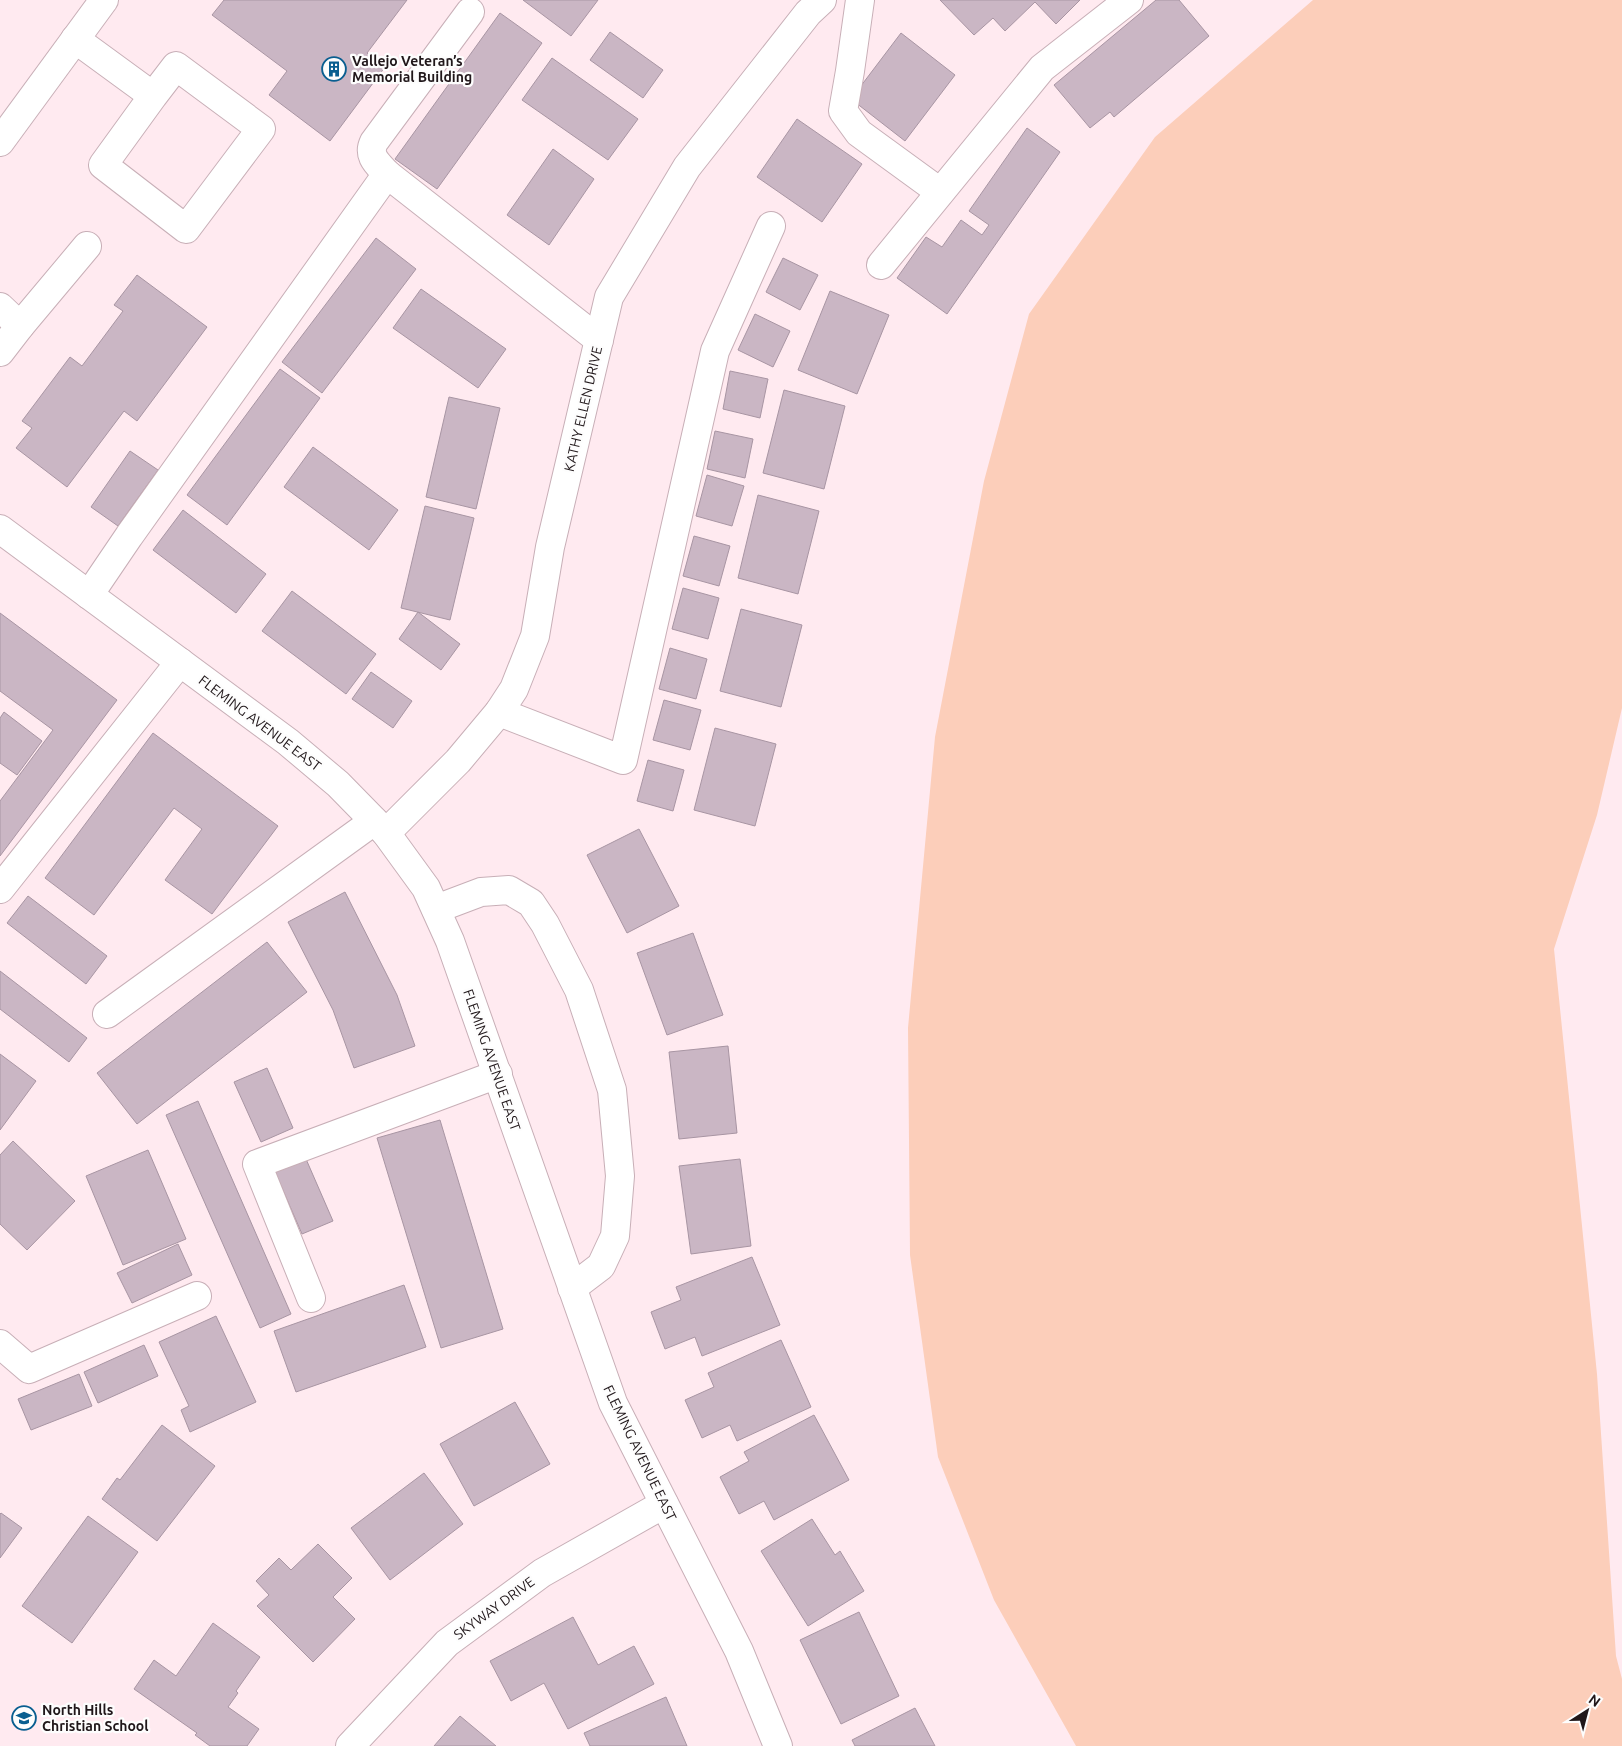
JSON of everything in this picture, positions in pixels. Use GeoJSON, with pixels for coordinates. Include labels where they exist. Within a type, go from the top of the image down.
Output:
{"type":"FeatureCollection","features":[{"type":"Feature","properties":{"kind":"street"},"geometry":{"type":"LineString","coordinates":[[0,142],[104,0]]}},
{"type":"Feature","properties":{"kind":"street","name":"KATHY ELLEN DRIVE"},"geometry":{"type":"LineString","coordinates":[[107,1014],[380,827],[458,761],[499,712],[514,689],[534,636],[550,548],[609,297],[687,167],[808,13],[822,0]]}},
{"type":"Feature","properties":{"kind":"street"},"geometry":{"type":"LineString","coordinates":[[860,0],[842,111],[859,133],[940,192]]}},
{"type":"Feature","properties":{"kind":"street"},"geometry":{"type":"LineString","coordinates":[[880,265],[1042,68],[1129,0]]}},
{"type":"Feature","properties":{"kind":"street"},"geometry":{"type":"LineString","coordinates":[[470,12],[374,142],[370,151],[387,174],[599,340]]}},
{"type":"Feature","properties":{"kind":"street"},"geometry":{"type":"LineString","coordinates":[[76,39],[153,96]]}},
{"type":"Feature","properties":{"kind":"street"},"geometry":{"type":"LineString","coordinates":[[176,66],[260,129],[186,228],[103,165],[153,96],[176,66]]}},
{"type":"Feature","properties":{"kind":"street"},"geometry":{"type":"LineString","coordinates":[[89,596],[134,528],[387,174]]}},
{"type":"Feature","properties":{"kind":"street"},"geometry":{"type":"LineString","coordinates":[[499,712],[623,760],[714,350],[771,226]]}},
{"type":"Feature","properties":{"kind":"street"},"geometry":{"type":"LineString","coordinates":[[0,352],[87,246]]}},
{"type":"Feature","properties":{"kind":"street"},"geometry":{"type":"LineString","coordinates":[[0,307],[20,326]]}},
{"type":"Feature","properties":{"kind":"street","name":"FLEMING AVENUE EAST"},"geometry":{"type":"LineString","coordinates":[[0,529],[288,742],[338,784],[380,827],[426,888],[450,941],[613,1403],[739,1651],[778,1746]]}},
{"type":"Feature","properties":{"kind":"street"},"geometry":{"type":"LineString","coordinates":[[0,889],[180,662]]}},
{"type":"Feature","properties":{"kind":"street"},"geometry":{"type":"LineString","coordinates":[[436,910],[481,892],[508,890],[531,902],[546,924],[579,990],[612,1090],[620,1176],[614,1236],[601,1266],[572,1288]]}},
{"type":"Feature","properties":{"kind":"street"},"geometry":{"type":"LineString","coordinates":[[311,1298],[257,1164],[498,1074]]}},
{"type":"Feature","properties":{"kind":"street"},"geometry":{"type":"LineString","coordinates":[[0,1344],[29,1369],[197,1296]]}},
{"type":"Feature","properties":{"kind":"street","name":"SKYWAY DRIVE"},"geometry":{"type":"LineString","coordinates":[[350,1746],[447,1643],[542,1573],[664,1504]]}},
{"type":"Feature","properties":{"kind":"shaded area"},"geometry":{"type":"Polygon","coordinates":[[[1313,0],[1622,0],[1622,708],[1597,815],[1554,949],[1597,1374],[1616,1656],[1622,1679],[1622,1746],[1076,1746],[994,1600],[938,1457],[910,1255],[908,1028],[935,737],[984,481],[1029,314],[1155,137],[1313,0]]]}},
{"type":"Feature","properties":{"kind":"building","name":"Vallejo Veteran’s Memorial Building"},"geometry":{"type":"Polygon","coordinates":[[[224,0],[407,0],[367,53],[385,67],[330,141],[269,95],[287,71],[212,15],[224,0]]]}},
{"type":"Feature","properties":{"kind":"building"},"geometry":{"type":"Polygon","coordinates":[[[523,0],[598,0],[571,36],[523,0]]]}},
{"type":"Feature","properties":{"kind":"building"},"geometry":{"type":"Polygon","coordinates":[[[940,0],[1080,0],[1056,24],[1035,2],[1005,31],[993,18],[974,35],[940,0]]]}},
{"type":"Feature","properties":{"kind":"building"},"geometry":{"type":"Polygon","coordinates":[[[1156,0],[1179,0],[1209,36],[1114,117],[1110,112],[1090,128],[1054,85],[1156,0]]]}},
{"type":"Feature","properties":{"kind":"building"},"geometry":{"type":"Polygon","coordinates":[[[500,13],[542,43],[437,189],[395,159],[500,13]]]}},
{"type":"Feature","properties":{"kind":"building"},"geometry":{"type":"Polygon","coordinates":[[[610,32],[663,70],[643,98],[590,60],[610,32]]]}},
{"type":"Feature","properties":{"kind":"building"},"geometry":{"type":"Polygon","coordinates":[[[901,33],[955,75],[905,141],[851,99],[901,33]]]}},
{"type":"Feature","properties":{"kind":"building"},"geometry":{"type":"Polygon","coordinates":[[[552,58],[638,119],[608,160],[522,100],[552,58]]]}},
{"type":"Feature","properties":{"kind":"building"},"geometry":{"type":"Polygon","coordinates":[[[797,119],[862,164],[822,222],[757,177],[797,119]]]}},
{"type":"Feature","properties":{"kind":"building"},"geometry":{"type":"Polygon","coordinates":[[[1027,128],[1060,152],[947,314],[897,278],[926,237],[942,247],[961,220],[982,235],[989,225],[969,211],[1027,128]]]}},
{"type":"Feature","properties":{"kind":"building"},"geometry":{"type":"Polygon","coordinates":[[[553,149],[594,179],[549,245],[507,215],[553,149]]]}},
{"type":"Feature","properties":{"kind":"building"},"geometry":{"type":"Polygon","coordinates":[[[376,238],[416,269],[322,393],[282,362],[376,238]]]}},
{"type":"Feature","properties":{"kind":"building"},"geometry":{"type":"Polygon","coordinates":[[[783,258],[818,275],[800,310],[766,292],[783,258]]]}},
{"type":"Feature","properties":{"kind":"building"},"geometry":{"type":"Polygon","coordinates":[[[137,275],[207,327],[137,421],[124,411],[67,487],[16,448],[32,428],[22,421],[70,357],[82,366],[123,311],[114,305],[137,275]]]}},
{"type":"Feature","properties":{"kind":"building"},"geometry":{"type":"Polygon","coordinates":[[[421,289],[506,349],[478,388],[393,328],[421,289]]]}},
{"type":"Feature","properties":{"kind":"building"},"geometry":{"type":"Polygon","coordinates":[[[830,291],[889,315],[857,394],[798,370],[830,291]]]}},
{"type":"Feature","properties":{"kind":"building"},"geometry":{"type":"Polygon","coordinates":[[[755,314],[790,331],[773,367],[738,350],[755,314]]]}},
{"type":"Feature","properties":{"kind":"building"},"geometry":{"type":"Polygon","coordinates":[[[280,369],[320,398],[227,525],[187,495],[280,369]]]}},
{"type":"Feature","properties":{"kind":"building"},"geometry":{"type":"Polygon","coordinates":[[[730,371],[768,379],[760,418],[723,409],[730,371]]]}},
{"type":"Feature","properties":{"kind":"building"},"geometry":{"type":"Polygon","coordinates":[[[784,390],[845,406],[824,489],[763,473],[784,390]]]}},
{"type":"Feature","properties":{"kind":"building"},"geometry":{"type":"Polygon","coordinates":[[[449,397],[500,408],[476,509],[426,497],[449,397]]]}},
{"type":"Feature","properties":{"kind":"building"},"geometry":{"type":"Polygon","coordinates":[[[715,431],[753,439],[745,478],[707,469],[715,431]]]}},
{"type":"Feature","properties":{"kind":"building"},"geometry":{"type":"Polygon","coordinates":[[[313,447],[398,510],[369,550],[284,487],[313,447]]]}},
{"type":"Feature","properties":{"kind":"building"},"geometry":{"type":"Polygon","coordinates":[[[130,451],[158,470],[118,526],[91,507],[130,451]]]}},
{"type":"Feature","properties":{"kind":"building"},"geometry":{"type":"Polygon","coordinates":[[[707,475],[744,486],[732,526],[696,516],[707,475]]]}},
{"type":"Feature","properties":{"kind":"building"},"geometry":{"type":"Polygon","coordinates":[[[758,495],[819,511],[798,594],[738,578],[758,495]]]}},
{"type":"Feature","properties":{"kind":"building"},"geometry":{"type":"Polygon","coordinates":[[[425,506],[474,518],[450,620],[401,608],[425,506]]]}},
{"type":"Feature","properties":{"kind":"building"},"geometry":{"type":"Polygon","coordinates":[[[183,510],[266,574],[236,613],[153,550],[183,510]]]}},
{"type":"Feature","properties":{"kind":"building"},"geometry":{"type":"Polygon","coordinates":[[[694,536],[730,546],[719,586],[683,576],[694,536]]]}},
{"type":"Feature","properties":{"kind":"building"},"geometry":{"type":"Polygon","coordinates":[[[683,588],[719,598],[708,639],[672,629],[683,588]]]}},
{"type":"Feature","properties":{"kind":"building"},"geometry":{"type":"Polygon","coordinates":[[[292,591],[376,654],[346,694],[262,631],[292,591]]]}},
{"type":"Feature","properties":{"kind":"building"},"geometry":{"type":"Polygon","coordinates":[[[741,609],[802,625],[781,707],[720,691],[741,609]]]}},
{"type":"Feature","properties":{"kind":"building"},"geometry":{"type":"Polygon","coordinates":[[[418,612],[460,644],[441,670],[399,639],[418,612]]]}},
{"type":"Feature","properties":{"kind":"building"},"geometry":{"type":"Polygon","coordinates":[[[0,613],[117,700],[0,856],[0,801],[53,730],[0,691],[0,613]]]}},
{"type":"Feature","properties":{"kind":"building"},"geometry":{"type":"Polygon","coordinates":[[[670,648],[707,659],[696,699],[659,689],[670,648]]]}},
{"type":"Feature","properties":{"kind":"building"},"geometry":{"type":"Polygon","coordinates":[[[371,672],[412,701],[393,728],[352,699],[371,672]]]}},
{"type":"Feature","properties":{"kind":"building"},"geometry":{"type":"Polygon","coordinates":[[[664,700],[701,710],[690,750],[653,740],[664,700]]]}},
{"type":"Feature","properties":{"kind":"building"},"geometry":{"type":"Polygon","coordinates":[[[4,712],[42,741],[17,775],[0,763],[0,718],[4,712]]]}},
{"type":"Feature","properties":{"kind":"building"},"geometry":{"type":"Polygon","coordinates":[[[715,728],[776,744],[755,826],[694,810],[715,728]]]}},
{"type":"Feature","properties":{"kind":"building"},"geometry":{"type":"Polygon","coordinates":[[[153,733],[278,826],[212,914],[165,880],[202,829],[174,808],[94,915],[45,878],[153,733]]]}},
{"type":"Feature","properties":{"kind":"building"},"geometry":{"type":"Polygon","coordinates":[[[648,760],[684,770],[673,811],[637,801],[648,760]]]}},
{"type":"Feature","properties":{"kind":"building"},"geometry":{"type":"Polygon","coordinates":[[[639,829],[679,906],[627,933],[587,855],[639,829]]]}},
{"type":"Feature","properties":{"kind":"building"},"geometry":{"type":"Polygon","coordinates":[[[345,892],[397,995],[415,1046],[354,1068],[333,1010],[288,922],[345,892]]]}},
{"type":"Feature","properties":{"kind":"building"},"geometry":{"type":"Polygon","coordinates":[[[28,896],[107,956],[86,984],[7,923],[28,896]]]}},
{"type":"Feature","properties":{"kind":"building"},"geometry":{"type":"Polygon","coordinates":[[[693,933],[723,1015],[667,1035],[637,953],[693,933]]]}},
{"type":"Feature","properties":{"kind":"building"},"geometry":{"type":"Polygon","coordinates":[[[267,942],[307,992],[137,1124],[97,1073],[267,942]]]}},
{"type":"Feature","properties":{"kind":"building"},"geometry":{"type":"Polygon","coordinates":[[[0,971],[87,1038],[69,1062],[0,1009],[0,971]]]}},
{"type":"Feature","properties":{"kind":"building"},"geometry":{"type":"Polygon","coordinates":[[[728,1046],[737,1133],[679,1139],[669,1052],[728,1046]]]}},
{"type":"Feature","properties":{"kind":"building"},"geometry":{"type":"Polygon","coordinates":[[[0,1054],[36,1081],[0,1130],[0,1054]]]}},
{"type":"Feature","properties":{"kind":"building"},"geometry":{"type":"Polygon","coordinates":[[[267,1068],[293,1128],[261,1142],[234,1082],[267,1068]]]}},
{"type":"Feature","properties":{"kind":"building"},"geometry":{"type":"Polygon","coordinates":[[[198,1101],[291,1314],[260,1328],[166,1115],[198,1101]]]}},
{"type":"Feature","properties":{"kind":"building"},"geometry":{"type":"Polygon","coordinates":[[[440,1120],[503,1329],[441,1348],[377,1138],[440,1120]]]}},
{"type":"Feature","properties":{"kind":"building"},"geometry":{"type":"Polygon","coordinates":[[[13,1141],[75,1201],[27,1250],[0,1224],[0,1155],[13,1141]]]}},
{"type":"Feature","properties":{"kind":"building"},"geometry":{"type":"Polygon","coordinates":[[[148,1150],[186,1239],[123,1265],[86,1176],[148,1150]]]}},
{"type":"Feature","properties":{"kind":"building"},"geometry":{"type":"Polygon","coordinates":[[[306,1159],[333,1221],[302,1234],[275,1172],[306,1159]]]}},
{"type":"Feature","properties":{"kind":"building"},"geometry":{"type":"Polygon","coordinates":[[[740,1159],[751,1246],[691,1254],[679,1166],[740,1159]]]}},
{"type":"Feature","properties":{"kind":"building"},"geometry":{"type":"Polygon","coordinates":[[[178,1244],[192,1275],[132,1303],[117,1273],[178,1244]]]}},
{"type":"Feature","properties":{"kind":"building"},"geometry":{"type":"Polygon","coordinates":[[[752,1257],[780,1325],[702,1356],[695,1337],[665,1349],[651,1312],[681,1300],[676,1287],[752,1257]]]}},
{"type":"Feature","properties":{"kind":"building"},"geometry":{"type":"Polygon","coordinates":[[[404,1285],[426,1347],[296,1392],[274,1331],[404,1285]]]}},
{"type":"Feature","properties":{"kind":"building"},"geometry":{"type":"Polygon","coordinates":[[[216,1316],[256,1402],[190,1432],[181,1410],[189,1406],[159,1342],[216,1316]]]}},
{"type":"Feature","properties":{"kind":"building"},"geometry":{"type":"Polygon","coordinates":[[[781,1340],[811,1407],[737,1441],[730,1425],[702,1438],[685,1400],[714,1387],[708,1373],[781,1340]]]}},
{"type":"Feature","properties":{"kind":"building"},"geometry":{"type":"Polygon","coordinates":[[[144,1345],[158,1376],[98,1403],[84,1372],[144,1345]]]}},
{"type":"Feature","properties":{"kind":"building"},"geometry":{"type":"Polygon","coordinates":[[[79,1374],[92,1406],[31,1430],[18,1399],[79,1374]]]}},
{"type":"Feature","properties":{"kind":"building"},"geometry":{"type":"Polygon","coordinates":[[[515,1402],[550,1464],[474,1506],[440,1444],[515,1402]]]}},
{"type":"Feature","properties":{"kind":"building"},"geometry":{"type":"Polygon","coordinates":[[[814,1415],[849,1480],[774,1520],[764,1501],[739,1514],[720,1477],[749,1461],[744,1452],[814,1415]]]}},
{"type":"Feature","properties":{"kind":"building"},"geometry":{"type":"Polygon","coordinates":[[[162,1425],[215,1466],[157,1541],[102,1499],[117,1478],[120,1480],[162,1425]]]}},
{"type":"Feature","properties":{"kind":"building"},"geometry":{"type":"Polygon","coordinates":[[[424,1473],[463,1524],[390,1580],[351,1528],[424,1473]]]}},
{"type":"Feature","properties":{"kind":"building"},"geometry":{"type":"Polygon","coordinates":[[[0,1514],[22,1528],[0,1558],[0,1514]]]}},
{"type":"Feature","properties":{"kind":"building"},"geometry":{"type":"Polygon","coordinates":[[[88,1516],[138,1552],[72,1643],[22,1606],[88,1516]]]}},
{"type":"Feature","properties":{"kind":"building"},"geometry":{"type":"Polygon","coordinates":[[[812,1519],[835,1555],[840,1551],[864,1591],[808,1626],[761,1551],[812,1519]]]}},
{"type":"Feature","properties":{"kind":"building"},"geometry":{"type":"Polygon","coordinates":[[[318,1544],[352,1578],[333,1597],[355,1619],[313,1662],[257,1606],[269,1595],[256,1581],[279,1558],[291,1570],[318,1544]]]}},
{"type":"Feature","properties":{"kind":"building"},"geometry":{"type":"Polygon","coordinates":[[[859,1612],[899,1696],[841,1724],[800,1640],[859,1612]]]}},
{"type":"Feature","properties":{"kind":"building"},"geometry":{"type":"Polygon","coordinates":[[[573,1617],[598,1665],[634,1646],[654,1684],[568,1729],[544,1683],[511,1701],[490,1661],[573,1617]]]}},
{"type":"Feature","properties":{"kind":"building"},"geometry":{"type":"Polygon","coordinates":[[[213,1623],[260,1657],[236,1691],[238,1693],[228,1707],[259,1729],[247,1746],[210,1746],[195,1735],[197,1733],[134,1689],[154,1660],[176,1676],[213,1623]]]}},
{"type":"Feature","properties":{"kind":"building"},"geometry":{"type":"Polygon","coordinates":[[[666,1697],[687,1746],[590,1746],[584,1733],[666,1697]]]}},
{"type":"Feature","properties":{"kind":"building"},"geometry":{"type":"Polygon","coordinates":[[[915,1708],[935,1746],[855,1746],[852,1740],[915,1708]]]}},
{"type":"Feature","properties":{"kind":"building"},"geometry":{"type":"Polygon","coordinates":[[[460,1716],[496,1746],[434,1746],[460,1716]]]}},
{"type":"Feature","properties":{"kind":"place","name":"Vallejo Veteran’s Memorial Building"},"geometry":{"type":"Point","coordinates":[334,69]}},
{"type":"Feature","properties":{"kind":"place","name":"North Hills Christian School"},"geometry":{"type":"Point","coordinates":[24,1718]}}]}
